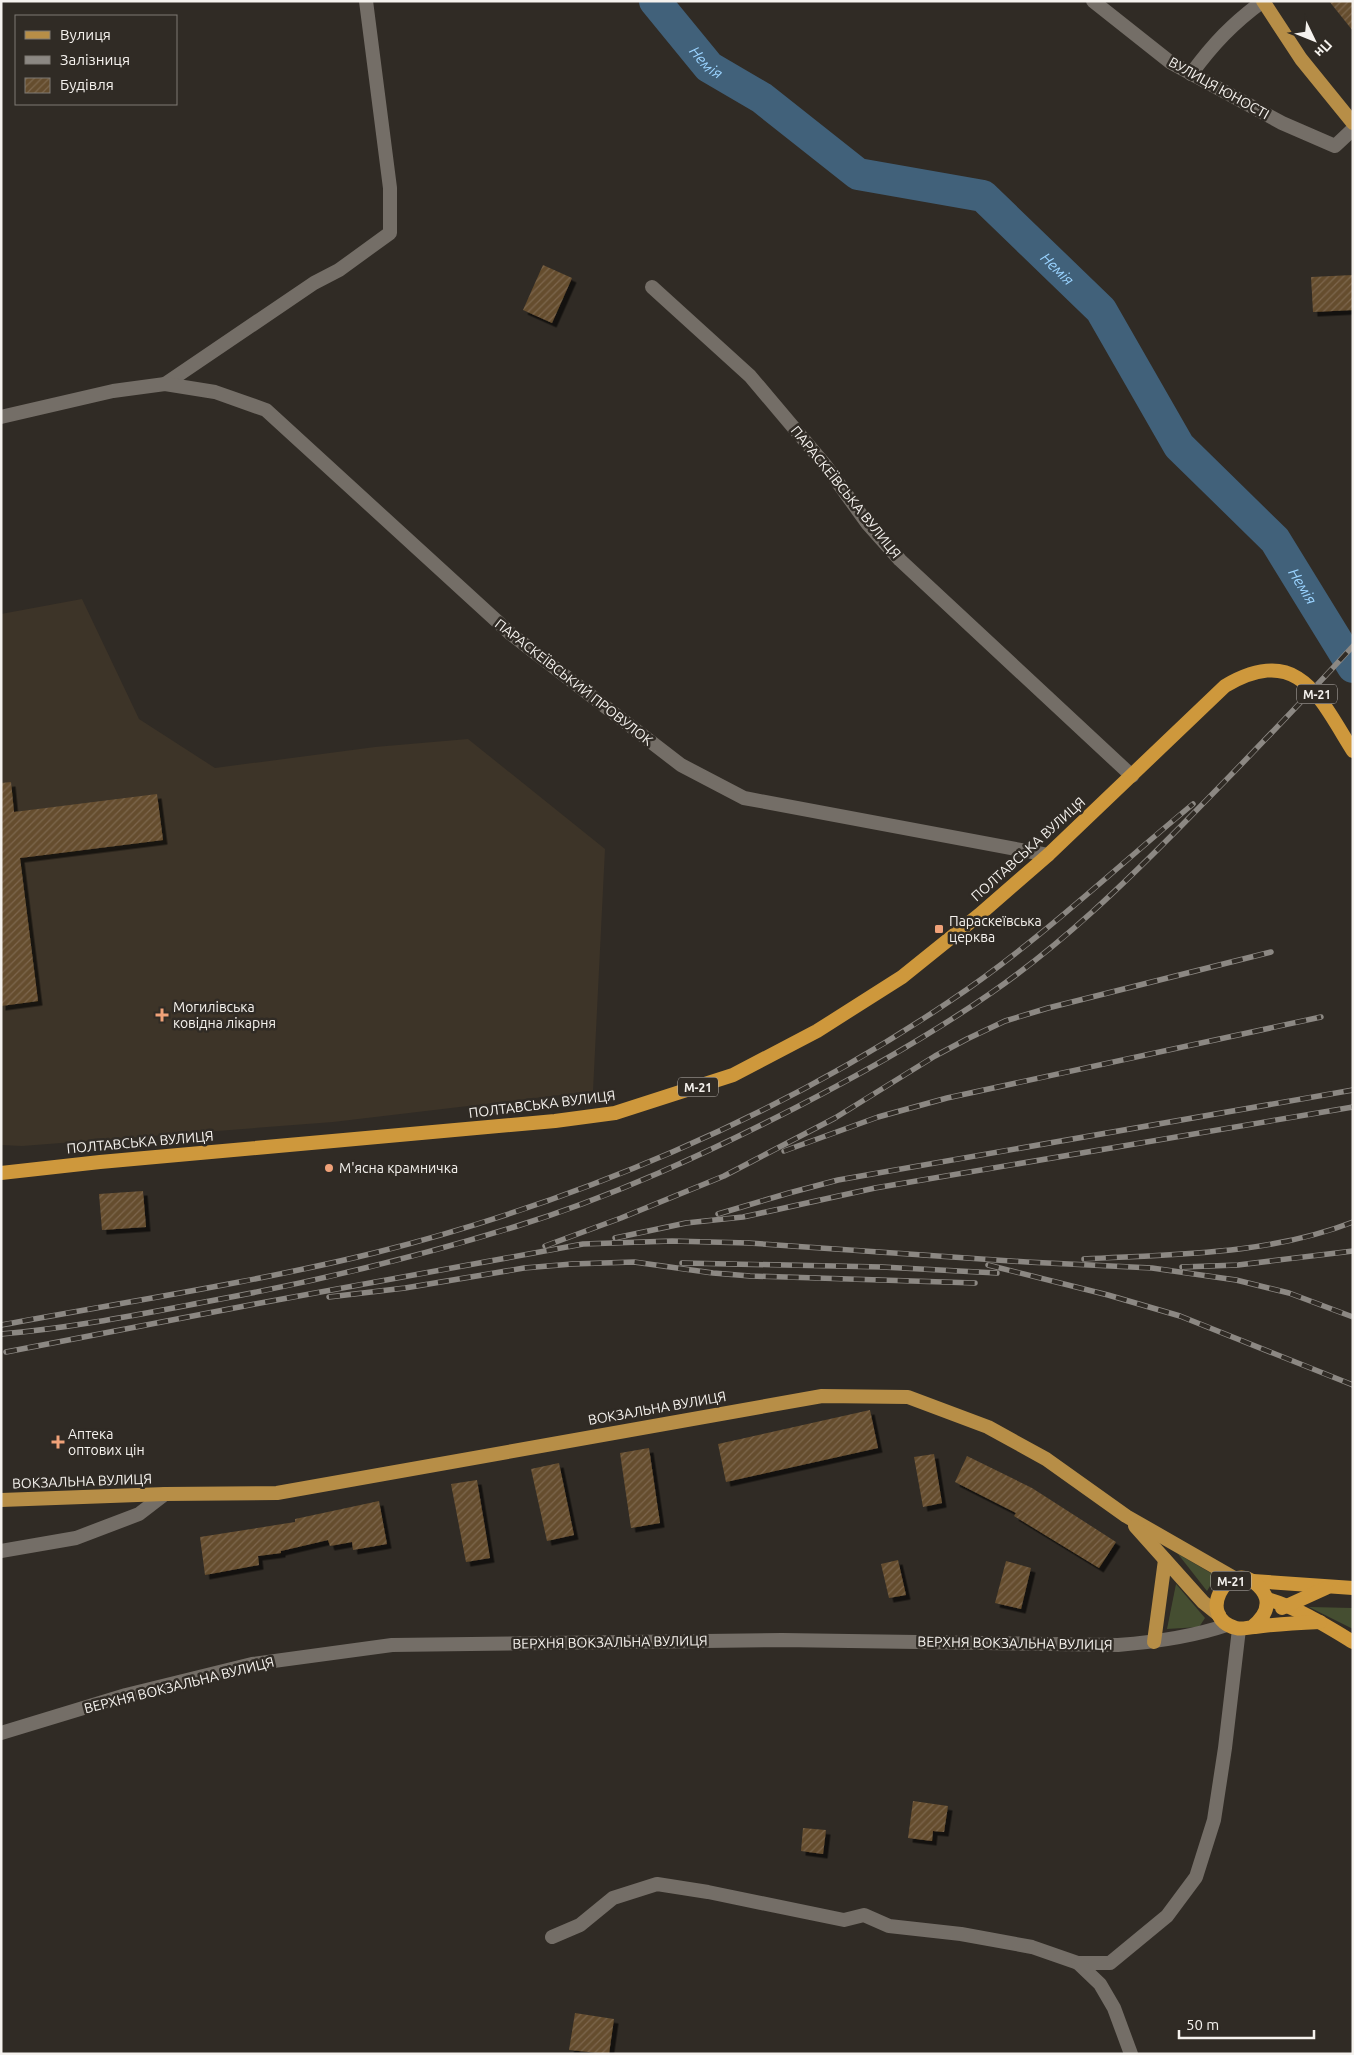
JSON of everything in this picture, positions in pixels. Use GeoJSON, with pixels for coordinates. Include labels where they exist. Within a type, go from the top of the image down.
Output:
{"type":"FeatureCollection","features":[{"type":"Feature","properties":{"kind":"highway","name":"ПОЛТАВСЬКА ВУЛИЦЯ"},"geometry":{"type":"LineString","coordinates":[[1,1173],[100,1162],[555,1121],[615,1113],[733,1076],[817,1031],[902,977],[979,915],[1048,855],[1225,686],[1243,676],[1258,670],[1279,671],[1295,676],[1308,684],[1328,709],[1353,751]]}},
{"type":"Feature","properties":{"kind":"highway","name":"М-21"},"geometry":{"type":"LineString","coordinates":[[1253,1581],[1262,1588],[1267,1599],[1266,1610],[1240,1623],[1216,1608],[1219,1593],[1223,1586],[1236,1579],[1245,1578],[1253,1581],[1353,1588]]}},
{"type":"Feature","properties":{"kind":"highway"},"geometry":{"type":"LineString","coordinates":[[1240,1623],[1288,1605],[1329,1586]]}},
{"type":"Feature","properties":{"kind":"highway","name":"М-21"},"geometry":{"type":"LineString","coordinates":[[1267,1599],[1288,1605],[1353,1642]]}},
{"type":"Feature","properties":{"kind":"highway"},"geometry":{"type":"LineString","coordinates":[[1240,1623],[1320,1622]]}},
{"type":"Feature","properties":{"kind":"main road"},"geometry":{"type":"LineString","coordinates":[[1263,1],[1301,60],[1353,122]]}},
{"type":"Feature","properties":{"kind":"main road","name":"ВОКЗАЛЬНА ВУЛИЦЯ"},"geometry":{"type":"LineString","coordinates":[[1,1500],[277,1492],[822,1396],[908,1397],[988,1427],[1046,1459],[1126,1516],[1236,1579]]}},
{"type":"Feature","properties":{"kind":"main road","name":"ВОКЗАЛЬНА ВУЛИЦЯ"},"geometry":{"type":"LineString","coordinates":[[1126,1516],[1203,1602],[1240,1623]]}},
{"type":"Feature","properties":{"kind":"main road"},"geometry":{"type":"LineString","coordinates":[[1154,1642],[1165,1560]]}},
{"type":"Feature","properties":{"kind":"street"},"geometry":{"type":"LineString","coordinates":[[1,417],[113,390],[164,384],[314,283],[339,270],[390,232],[390,188],[366,1]]}},
{"type":"Feature","properties":{"kind":"street","name":"ВУЛИЦЯ ЮНОСТІ"},"geometry":{"type":"LineString","coordinates":[[1093,1],[1170,62],[1282,123],[1335,146],[1353,129]]}},
{"type":"Feature","properties":{"kind":"street"},"geometry":{"type":"LineString","coordinates":[[1191,74],[1211,46],[1238,20],[1263,1]]}},
{"type":"Feature","properties":{"kind":"street","name":"ПАРАСКЕЇВСЬКА ВУЛИЦЯ"},"geometry":{"type":"LineString","coordinates":[[652,286],[750,376],[826,466],[868,523],[900,560],[1132,776]]}},
{"type":"Feature","properties":{"kind":"street","name":"ПАРАСКЕЇВСЬКИЙ ПРОВУЛОК"},"geometry":{"type":"LineString","coordinates":[[164,384],[215,392],[266,410],[511,634],[680,765],[744,798],[1048,855]]}},
{"type":"Feature","properties":{"kind":"street","name":"ВОКЗАЛЬНА ВУЛИЦЯ"},"geometry":{"type":"LineString","coordinates":[[1,1551],[76,1538],[139,1514],[165,1494]]}},
{"type":"Feature","properties":{"kind":"street"},"geometry":{"type":"LineString","coordinates":[[552,1937],[580,1925],[613,1898],[657,1884],[708,1892],[844,1920],[864,1915],[889,1926],[961,1934],[1032,1947],[1078,1963],[1110,1963],[1167,1916],[1196,1877],[1214,1820],[1240,1623]]}},
{"type":"Feature","properties":{"kind":"street","name":"ВЕРХНЯ ВОКЗАЛЬНА ВУЛИЦЯ"},"geometry":{"type":"LineString","coordinates":[[1,1733],[126,1695],[252,1664],[392,1645],[782,1640],[1118,1645],[1154,1642],[1240,1623]]}},
{"type":"Feature","properties":{"kind":"street"},"geometry":{"type":"LineString","coordinates":[[1078,1963],[1100,1984],[1114,2008],[1131,2054]]}},
{"type":"Feature","properties":{"kind":"shaded area"},"geometry":{"type":"Polygon","coordinates":[[[82,599],[139,719],[215,768],[375,747],[468,739],[605,849],[593,1091],[333,1122],[22,1146],[1,1145],[1,614],[82,599]]]}},
{"type":"Feature","properties":{"kind":"green space"},"geometry":{"type":"Polygon","coordinates":[[[1178,1554],[1216,1576],[1207,1591],[1178,1554]]]}},
{"type":"Feature","properties":{"kind":"green space"},"geometry":{"type":"Polygon","coordinates":[[[1176,1584],[1205,1618],[1199,1627],[1167,1629],[1176,1584]]]}},
{"type":"Feature","properties":{"kind":"green space"},"geometry":{"type":"Polygon","coordinates":[[[1309,1607],[1353,1608],[1353,1629],[1309,1607]]]}},
{"type":"Feature","properties":{"kind":"building"},"geometry":{"type":"Polygon","coordinates":[[[1329,1],[1353,1],[1353,31],[1329,1]]]}},
{"type":"Feature","properties":{"kind":"building"},"geometry":{"type":"Polygon","coordinates":[[[543,265],[572,278],[552,323],[523,310],[543,265]]]}},
{"type":"Feature","properties":{"kind":"building"},"geometry":{"type":"Polygon","coordinates":[[[1353,275],[1353,310],[1313,312],[1311,277],[1353,275]]]}},
{"type":"Feature","properties":{"kind":"building"},"geometry":{"type":"Polygon","coordinates":[[[11,782],[14,812],[157,794],[163,840],[20,858],[38,1001],[1,1006],[1,783],[11,782]]]}},
{"type":"Feature","properties":{"kind":"building"},"geometry":{"type":"Polygon","coordinates":[[[143,1191],[146,1227],[102,1230],[99,1194],[143,1191]]]}},
{"type":"Feature","properties":{"kind":"building"},"geometry":{"type":"Polygon","coordinates":[[[870,1410],[878,1448],[726,1482],[718,1444],[870,1410]]]}},
{"type":"Feature","properties":{"kind":"building"},"geometry":{"type":"Polygon","coordinates":[[[649,1448],[660,1523],[631,1528],[620,1453],[649,1448]]]}},
{"type":"Feature","properties":{"kind":"building"},"geometry":{"type":"Polygon","coordinates":[[[934,1454],[942,1503],[923,1507],[914,1457],[934,1454]]]}},
{"type":"Feature","properties":{"kind":"building"},"geometry":{"type":"Polygon","coordinates":[[[967,1456],[1032,1488],[1116,1542],[1099,1568],[1014,1516],[1016,1513],[955,1482],[967,1456]]]}},
{"type":"Feature","properties":{"kind":"building"},"geometry":{"type":"Polygon","coordinates":[[[559,1463],[574,1535],[547,1541],[531,1469],[559,1463]]]}},
{"type":"Feature","properties":{"kind":"building"},"geometry":{"type":"Polygon","coordinates":[[[477,1480],[490,1558],[466,1562],[451,1484],[477,1480]]]}},
{"type":"Feature","properties":{"kind":"building"},"geometry":{"type":"Polygon","coordinates":[[[379,1501],[387,1544],[353,1550],[352,1542],[330,1546],[328,1540],[281,1551],[281,1553],[258,1556],[259,1565],[205,1575],[200,1537],[295,1522],[295,1519],[379,1501]]]}},
{"type":"Feature","properties":{"kind":"building"},"geometry":{"type":"Polygon","coordinates":[[[898,1560],[906,1595],[889,1598],[881,1564],[898,1560]]]}},
{"type":"Feature","properties":{"kind":"building"},"geometry":{"type":"Polygon","coordinates":[[[1006,1561],[1031,1568],[1021,1609],[995,1603],[1006,1561]]]}},
{"type":"Feature","properties":{"kind":"building"},"geometry":{"type":"Polygon","coordinates":[[[913,1801],[948,1806],[944,1832],[933,1831],[932,1841],[908,1838],[913,1801]]]}},
{"type":"Feature","properties":{"kind":"building"},"geometry":{"type":"Polygon","coordinates":[[[803,1828],[826,1830],[823,1854],[801,1851],[803,1828]]]}},
{"type":"Feature","properties":{"kind":"building"},"geometry":{"type":"Polygon","coordinates":[[[575,2013],[614,2019],[609,2054],[569,2050],[575,2013]]]}},
{"type":"Feature","properties":{"kind":"waterway","name":"Немія"},"geometry":{"type":"LineString","coordinates":[[655,1],[709,67],[762,98],[858,174],[983,196],[1101,310],[1179,446],[1275,540],[1353,667]]}},
{"type":"Feature","properties":{"kind":"railway"},"geometry":{"type":"LineString","coordinates":[[1,1334],[106,1320],[249,1294],[439,1249],[551,1215],[658,1174],[795,1108],[871,1068],[920,1039],[991,993],[1043,954],[1092,912],[1162,845],[1270,735],[1353,646]]}},
{"type":"Feature","properties":{"kind":"railway"},"geometry":{"type":"LineString","coordinates":[[1,1325],[235,1283],[374,1253],[525,1209],[673,1152],[745,1119],[815,1083],[884,1043],[950,1001],[1044,931],[1193,804]]}},
{"type":"Feature","properties":{"kind":"railway"},"geometry":{"type":"LineString","coordinates":[[545,1246],[621,1218],[724,1176],[835,1118],[935,1056],[1005,1021],[1048,1008],[1271,952]]}},
{"type":"Feature","properties":{"kind":"railway"},"geometry":{"type":"LineString","coordinates":[[784,1151],[878,1117],[947,1098],[1321,1017]]}},
{"type":"Feature","properties":{"kind":"railway"},"geometry":{"type":"LineString","coordinates":[[718,1214],[838,1180],[1353,1090]]}},
{"type":"Feature","properties":{"kind":"railway"},"geometry":{"type":"LineString","coordinates":[[615,1238],[686,1223],[743,1217],[875,1188],[1353,1107]]}},
{"type":"Feature","properties":{"kind":"railway"},"geometry":{"type":"LineString","coordinates":[[1084,1259],[1186,1254],[1254,1247],[1321,1233],[1353,1222]]}},
{"type":"Feature","properties":{"kind":"railway"},"geometry":{"type":"LineString","coordinates":[[6,1352],[583,1244],[672,1241],[749,1243],[1027,1262],[1152,1268],[1236,1280],[1289,1293],[1353,1317]]}},
{"type":"Feature","properties":{"kind":"railway"},"geometry":{"type":"LineString","coordinates":[[1182,1267],[1238,1265],[1353,1251]]}},
{"type":"Feature","properties":{"kind":"railway"},"geometry":{"type":"LineString","coordinates":[[329,1297],[405,1288],[524,1268],[634,1262],[750,1276],[975,1283]]}},
{"type":"Feature","properties":{"kind":"railway"},"geometry":{"type":"LineString","coordinates":[[682,1263],[882,1267],[997,1273]]}},
{"type":"Feature","properties":{"kind":"railway"},"geometry":{"type":"LineString","coordinates":[[988,1265],[1108,1295],[1180,1316],[1353,1385]]}},
{"type":"Feature","properties":{"kind":"place","name":"Параскеївська церква"},"geometry":{"type":"Point","coordinates":[939,929]}},
{"type":"Feature","properties":{"kind":"place","name":"Могилівська ковідна лікарня"},"geometry":{"type":"Point","coordinates":[162,1015]}},
{"type":"Feature","properties":{"kind":"place","name":"М'ясна крамничка"},"geometry":{"type":"Point","coordinates":[329,1168]}},
{"type":"Feature","properties":{"kind":"place","name":"Аптека оптових цін"},"geometry":{"type":"Point","coordinates":[58,1442]}}]}
